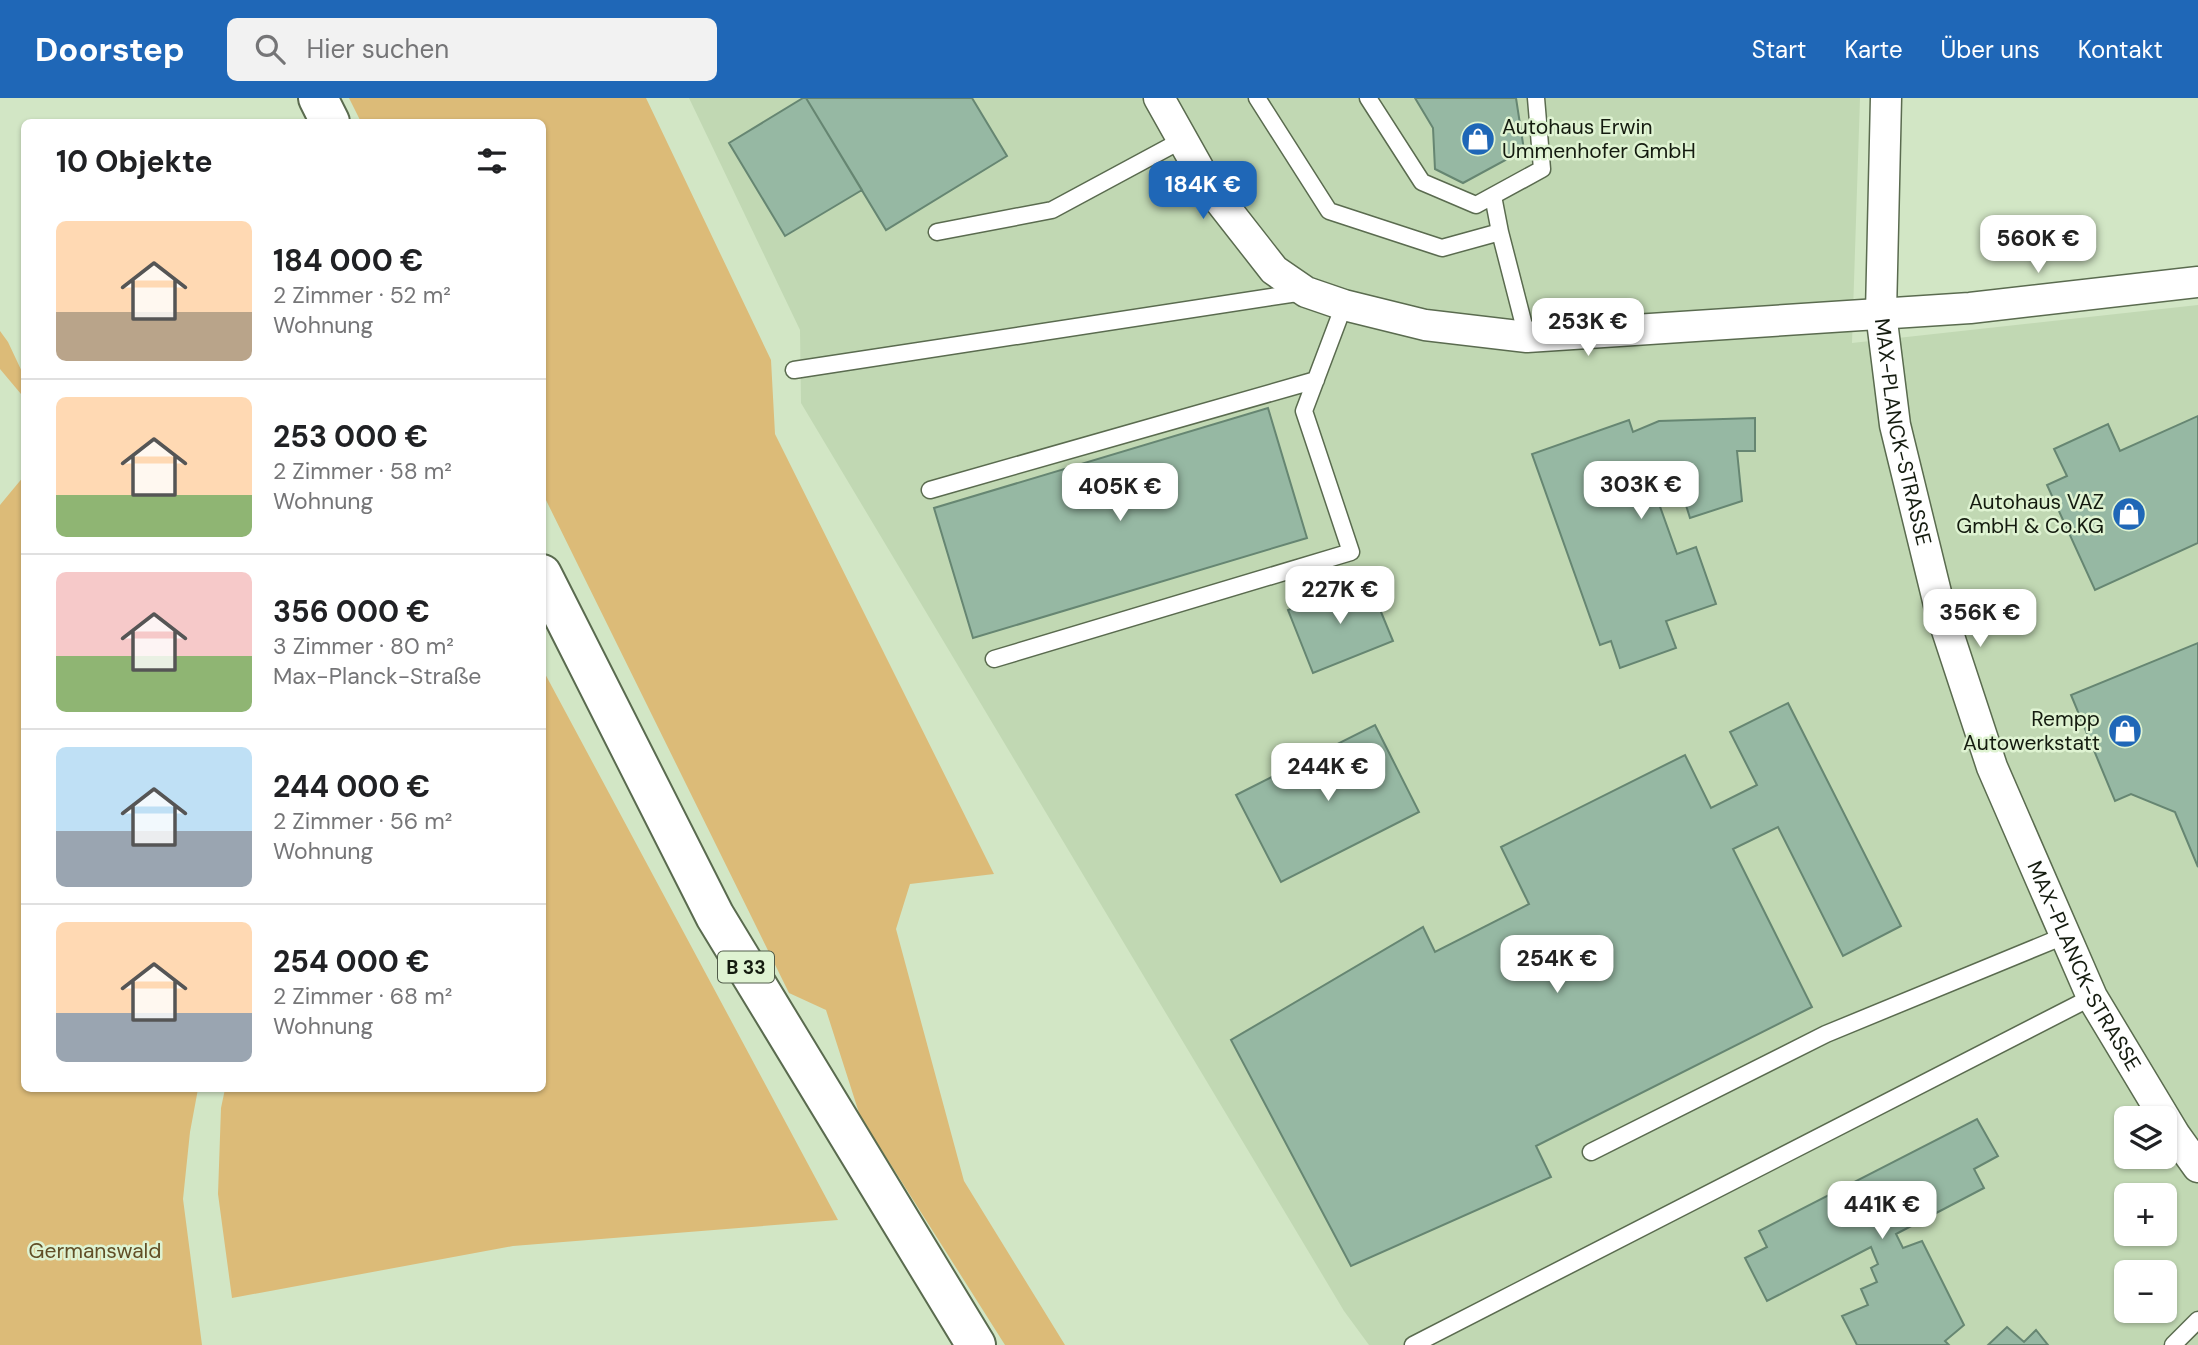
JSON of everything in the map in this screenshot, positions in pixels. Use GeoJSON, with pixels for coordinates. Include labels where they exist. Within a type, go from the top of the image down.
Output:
{"type":"FeatureCollection","features":[{"type":"Feature","properties":{"kind":"main road"},"geometry":{"type":"LineString","coordinates":[[318,98],[328,119]]}},
{"type":"Feature","properties":{"kind":"main road","name":"B 33"},"geometry":{"type":"LineString","coordinates":[[546,582],[715,916],[976,1345]]}},
{"type":"Feature","properties":{"kind":"street"},"geometry":{"type":"LineString","coordinates":[[1159,98],[1209,187],[1274,271],[1306,292],[1344,305],[1424,325],[1527,337],[1969,308],[2198,282]]}},
{"type":"Feature","properties":{"kind":"street","name":"MAX-PLANCK-STRASSE"},"geometry":{"type":"LineString","coordinates":[[1886,98],[1881,313],[1895,425],[1940,609],[1992,767],[2092,997],[2175,1135],[2198,1167]]}},
{"type":"Feature","properties":{"kind":"lane"},"geometry":{"type":"LineString","coordinates":[[1257,98],[1329,211],[1442,248],[1500,232]]}},
{"type":"Feature","properties":{"kind":"lane"},"geometry":{"type":"LineString","coordinates":[[1368,98],[1422,182],[1476,205],[1542,169],[1536,98]]}},
{"type":"Feature","properties":{"kind":"lane"},"geometry":{"type":"LineString","coordinates":[[937,232],[1052,210],[1182,140]]}},
{"type":"Feature","properties":{"kind":"lane"},"geometry":{"type":"LineString","coordinates":[[1493,196],[1527,337]]}},
{"type":"Feature","properties":{"kind":"lane"},"geometry":{"type":"LineString","coordinates":[[794,370],[1306,292]]}},
{"type":"Feature","properties":{"kind":"lane"},"geometry":{"type":"LineString","coordinates":[[994,659],[1351,552],[1304,411],[1344,305]]}},
{"type":"Feature","properties":{"kind":"lane"},"geometry":{"type":"LineString","coordinates":[[930,490],[1316,380]]}},
{"type":"Feature","properties":{"kind":"lane"},"geometry":{"type":"LineString","coordinates":[[1591,1152],[1826,1034],[2064,936]]}},
{"type":"Feature","properties":{"kind":"lane"},"geometry":{"type":"LineString","coordinates":[[1413,1345],[2092,997]]}},
{"type":"Feature","properties":{"kind":"lane"},"geometry":{"type":"LineString","coordinates":[[2173,1345],[2198,1320]]}},
{"type":"Feature","properties":{"kind":"shaded area"},"geometry":{"type":"Polygon","coordinates":[[[689,98],[1860,98],[1852,343],[2198,305],[2198,1345],[1369,1345],[1344,1311],[801,403],[800,330],[689,98]]]}},
{"type":"Feature","properties":{"kind":"green space"},"geometry":{"type":"Polygon","coordinates":[[[349,98],[646,98],[771,360],[775,434],[994,874],[910,884],[896,929],[964,1181],[1065,1345],[1005,1345],[860,1116],[826,1010],[789,993],[546,500],[546,119],[360,119],[349,98]]]}},
{"type":"Feature","properties":{"kind":"green space"},"geometry":{"type":"Polygon","coordinates":[[[0,331],[21,370],[21,394],[0,369],[0,331]]]}},
{"type":"Feature","properties":{"kind":"green space","name":"Germanswald"},"geometry":{"type":"Polygon","coordinates":[[[21,480],[21,1092],[197,1092],[183,1199],[202,1345],[0,1345],[0,505],[21,480]]]}},
{"type":"Feature","properties":{"kind":"green space"},"geometry":{"type":"Polygon","coordinates":[[[546,676],[838,1220],[513,1246],[232,1298],[218,1194],[221,1108],[224,1092],[546,1092],[546,676]]]}},
{"type":"Feature","properties":{"kind":"building"},"geometry":{"type":"Polygon","coordinates":[[[806,98],[862,190],[785,236],[729,143],[806,98]]]}},
{"type":"Feature","properties":{"kind":"building"},"geometry":{"type":"Polygon","coordinates":[[[806,98],[972,98],[1007,156],[886,230],[806,98]]]}},
{"type":"Feature","properties":{"kind":"building","name":"Autohaus Erwin Ummenhofer GmbH"},"geometry":{"type":"Polygon","coordinates":[[[1415,98],[1516,98],[1524,150],[1463,183],[1435,169],[1433,128],[1415,98]]]}},
{"type":"Feature","properties":{"kind":"building"},"geometry":{"type":"Polygon","coordinates":[[[1268,408],[1307,538],[973,638],[934,508],[1268,408]]]}},
{"type":"Feature","properties":{"kind":"building","name":"Autohaus VAZ GmbH & Co.KG"},"geometry":{"type":"Polygon","coordinates":[[[2198,416],[2198,543],[2095,590],[2047,485],[2067,476],[2054,449],[2108,424],[2120,451],[2198,416]]]}},
{"type":"Feature","properties":{"kind":"building"},"geometry":{"type":"Polygon","coordinates":[[[1755,418],[1755,451],[1737,451],[1742,501],[1690,518],[1684,499],[1673,496],[1658,501],[1677,554],[1696,547],[1716,604],[1666,621],[1676,648],[1620,668],[1611,641],[1600,645],[1532,454],[1629,420],[1633,432],[1659,421],[1755,418]]]}},
{"type":"Feature","properties":{"kind":"building"},"geometry":{"type":"Polygon","coordinates":[[[1367,578],[1393,641],[1313,673],[1288,610],[1367,578]]]}},
{"type":"Feature","properties":{"kind":"building"},"geometry":{"type":"Polygon","coordinates":[[[2198,643],[2198,867],[2175,812],[2131,794],[2115,801],[2071,695],[2198,643]]]}},
{"type":"Feature","properties":{"kind":"building"},"geometry":{"type":"Polygon","coordinates":[[[1788,703],[1901,926],[1843,956],[1778,827],[1733,849],[1812,1007],[1536,1146],[1551,1177],[1351,1266],[1231,1040],[1423,927],[1435,952],[1529,904],[1501,847],[1685,755],[1711,808],[1757,785],[1730,732],[1788,703]]]}},
{"type":"Feature","properties":{"kind":"building"},"geometry":{"type":"Polygon","coordinates":[[[1375,725],[1419,812],[1281,882],[1236,795],[1375,725]]]}},
{"type":"Feature","properties":{"kind":"building"},"geometry":{"type":"Polygon","coordinates":[[[1977,1119],[1998,1156],[1974,1169],[1984,1188],[1896,1234],[1903,1248],[1922,1241],[1964,1325],[1945,1341],[1949,1345],[1857,1345],[1842,1316],[1868,1305],[1861,1289],[1877,1282],[1871,1268],[1878,1264],[1871,1247],[1767,1301],[1745,1258],[1767,1247],[1759,1231],[1977,1119]]]}},
{"type":"Feature","properties":{"kind":"building"},"geometry":{"type":"Polygon","coordinates":[[[2007,1327],[2024,1342],[2036,1330],[2048,1345],[1988,1345],[2007,1327]]]}},
{"type":"Feature","properties":{"kind":"place","name":"Autohaus Erwin Ummenhofer GmbH"},"geometry":{"type":"Point","coordinates":[1478,139]}},
{"type":"Feature","properties":{"kind":"place","name":"Autohaus VAZ GmbH & Co.KG"},"geometry":{"type":"Point","coordinates":[2129,514]}},
{"type":"Feature","properties":{"kind":"place","name":"Rempp Autowerkstatt"},"geometry":{"type":"Point","coordinates":[2125,731]}}]}
